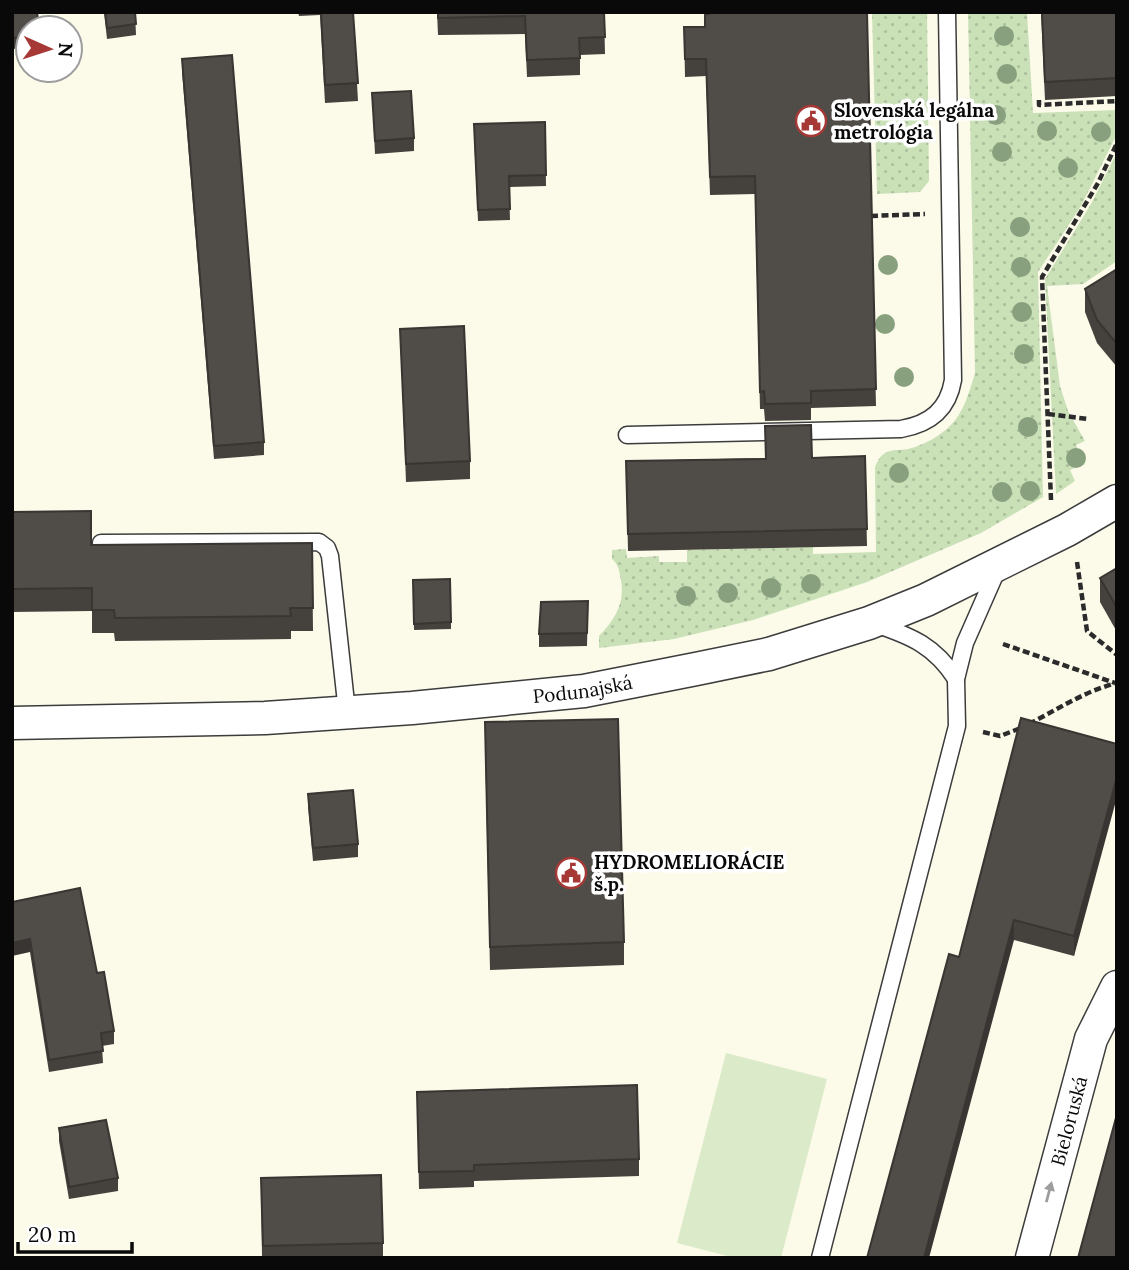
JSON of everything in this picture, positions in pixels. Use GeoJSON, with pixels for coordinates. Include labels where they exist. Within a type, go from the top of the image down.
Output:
{"type":"FeatureCollection","features":[{"type":"Feature","properties":{"kind":"street","name":"Podunajská"},"geometry":{"type":"LineString","coordinates":[[12,723],[265,718],[584,691],[769,654],[869,623],[926,600],[1067,530],[1117,501]]}},
{"type":"Feature","properties":{"kind":"street","name":"Bieloruská"},"geometry":{"type":"LineString","coordinates":[[1032,1258],[1091,1039],[1117,987]]}},
{"type":"Feature","properties":{"kind":"lane"},"geometry":{"type":"LineString","coordinates":[[627,435],[901,429],[920,426],[938,414],[951,395],[953,380],[947,12]]}},
{"type":"Feature","properties":{"kind":"lane"},"geometry":{"type":"LineString","coordinates":[[101,543],[319,542],[327,548],[330,556],[347,712]]}},
{"type":"Feature","properties":{"kind":"lane"},"geometry":{"type":"LineString","coordinates":[[820,1258],[957,726],[956,679],[965,643],[975,615],[1001,562]]}},
{"type":"Feature","properties":{"kind":"lane"},"geometry":{"type":"LineString","coordinates":[[869,623],[908,635],[926,646],[944,661],[956,679]]}},
{"type":"Feature","properties":{"kind":"path"},"geometry":{"type":"LineString","coordinates":[[1039,100],[1039,105],[1117,101]]}},
{"type":"Feature","properties":{"kind":"path"},"geometry":{"type":"LineString","coordinates":[[1051,499],[1042,277],[1098,183],[1117,143]]}},
{"type":"Feature","properties":{"kind":"path"},"geometry":{"type":"LineString","coordinates":[[871,216],[950,213]]}},
{"type":"Feature","properties":{"kind":"path"},"geometry":{"type":"LineString","coordinates":[[1048,414],[1088,419]]}},
{"type":"Feature","properties":{"kind":"path"},"geometry":{"type":"LineString","coordinates":[[1076,555],[1087,631],[1117,655]]}},
{"type":"Feature","properties":{"kind":"path"},"geometry":{"type":"LineString","coordinates":[[1003,644],[1116,683]]}},
{"type":"Feature","properties":{"kind":"path"},"geometry":{"type":"LineString","coordinates":[[957,726],[1000,736],[1013,733],[1099,688],[1116,683]]}},
{"type":"Feature","properties":{"kind":"green space"},"geometry":{"type":"Polygon","coordinates":[[[872,12],[927,12],[929,181],[920,192],[877,194],[872,12]]]}},
{"type":"Feature","properties":{"kind":"green space"},"geometry":{"type":"Polygon","coordinates":[[[968,12],[1027,12],[1033,113],[1117,110],[1117,134],[1081,206],[1038,272],[1043,497],[981,533],[867,582],[753,620],[674,639],[599,648],[599,636],[614,617],[622,596],[620,574],[612,559],[612,550],[626,549],[627,558],[659,556],[659,562],[687,562],[687,550],[813,547],[813,554],[876,552],[875,467],[879,460],[887,452],[908,449],[933,439],[959,415],[975,373],[968,12]]]}},
{"type":"Feature","properties":{"kind":"green space"},"geometry":{"type":"Polygon","coordinates":[[[1117,152],[1117,261],[1083,284],[1047,286],[1060,386],[1068,411],[1085,441],[1076,445],[1085,464],[1070,470],[1075,481],[1056,494],[1045,279],[1091,204],[1117,152]]]}},
{"type":"Feature","properties":{"kind":"green space"},"geometry":{"type":"Polygon","coordinates":[[[726,1053],[827,1079],[781,1258],[735,1258],[677,1243],[726,1053]]]}},
{"type":"Feature","properties":{"kind":"building"},"geometry":{"type":"Polygon","coordinates":[[[12,12],[37,12],[14,14],[12,38],[12,12]]]}},
{"type":"Feature","properties":{"kind":"building"},"geometry":{"type":"Polygon","coordinates":[[[105,12],[135,12],[136,24],[107,28],[105,12]]]}},
{"type":"Feature","properties":{"kind":"building"},"geometry":{"type":"Polygon","coordinates":[[[321,12],[353,12],[358,83],[325,85],[321,12]]]}},
{"type":"Feature","properties":{"kind":"building"},"geometry":{"type":"Polygon","coordinates":[[[438,12],[604,12],[605,37],[579,38],[580,58],[527,60],[525,16],[438,18],[438,12]]]}},
{"type":"Feature","properties":{"kind":"building","name":"Slovenská legálna metrológia"},"geometry":{"type":"Polygon","coordinates":[[[707,12],[867,12],[876,389],[811,391],[811,403],[765,404],[764,391],[760,392],[755,176],[710,177],[706,59],[685,59],[684,27],[705,27],[707,12]]]}},
{"type":"Feature","properties":{"kind":"building"},"geometry":{"type":"Polygon","coordinates":[[[1042,12],[1117,12],[1117,78],[1045,82],[1042,12]]]}},
{"type":"Feature","properties":{"kind":"building"},"geometry":{"type":"Polygon","coordinates":[[[232,55],[264,442],[214,446],[182,59],[232,55]]]}},
{"type":"Feature","properties":{"kind":"building"},"geometry":{"type":"Polygon","coordinates":[[[411,91],[414,138],[375,141],[372,93],[411,91]]]}},
{"type":"Feature","properties":{"kind":"building"},"geometry":{"type":"Polygon","coordinates":[[[545,122],[546,175],[509,176],[510,209],[478,210],[474,124],[545,122]]]}},
{"type":"Feature","properties":{"kind":"building"},"geometry":{"type":"Polygon","coordinates":[[[1117,269],[1117,344],[1097,320],[1085,289],[1117,269]]]}},
{"type":"Feature","properties":{"kind":"building"},"geometry":{"type":"Polygon","coordinates":[[[464,326],[470,461],[406,464],[400,329],[464,326]]]}},
{"type":"Feature","properties":{"kind":"building"},"geometry":{"type":"Polygon","coordinates":[[[811,425],[812,458],[865,456],[867,529],[628,534],[626,461],[766,459],[765,426],[811,425]]]}},
{"type":"Feature","properties":{"kind":"building"},"geometry":{"type":"Polygon","coordinates":[[[91,511],[91,545],[312,543],[313,608],[290,608],[291,616],[115,618],[114,610],[92,610],[92,588],[12,589],[12,512],[91,511]]]}},
{"type":"Feature","properties":{"kind":"building"},"geometry":{"type":"Polygon","coordinates":[[[1117,568],[1117,608],[1100,578],[1117,568]]]}},
{"type":"Feature","properties":{"kind":"building"},"geometry":{"type":"Polygon","coordinates":[[[450,579],[451,622],[414,624],[413,580],[450,579]]]}},
{"type":"Feature","properties":{"kind":"building"},"geometry":{"type":"Polygon","coordinates":[[[588,601],[587,633],[539,634],[541,602],[588,601]]]}},
{"type":"Feature","properties":{"kind":"building"},"geometry":{"type":"Polygon","coordinates":[[[1021,718],[1117,744],[1117,777],[1074,936],[1014,920],[924,1258],[867,1258],[949,954],[959,957],[1021,718]]]}},
{"type":"Feature","properties":{"kind":"building"},"geometry":{"type":"Polygon","coordinates":[[[618,719],[624,942],[490,947],[485,722],[618,719]]]}},
{"type":"Feature","properties":{"kind":"building"},"geometry":{"type":"Polygon","coordinates":[[[353,790],[358,844],[313,848],[308,794],[353,790]]]}},
{"type":"Feature","properties":{"kind":"building"},"geometry":{"type":"Polygon","coordinates":[[[80,888],[97,973],[104,972],[114,1031],[101,1033],[103,1051],[49,1060],[30,939],[12,943],[12,902],[80,888]]]}},
{"type":"Feature","properties":{"kind":"building"},"geometry":{"type":"Polygon","coordinates":[[[637,1085],[639,1159],[474,1165],[474,1171],[419,1172],[417,1092],[637,1085]]]}},
{"type":"Feature","properties":{"kind":"building"},"geometry":{"type":"Polygon","coordinates":[[[1117,1114],[1117,1258],[1078,1258],[1117,1114]]]}},
{"type":"Feature","properties":{"kind":"building"},"geometry":{"type":"Polygon","coordinates":[[[106,1120],[118,1178],[69,1187],[59,1128],[106,1120]]]}},
{"type":"Feature","properties":{"kind":"building"},"geometry":{"type":"Polygon","coordinates":[[[381,1175],[383,1243],[263,1246],[261,1178],[381,1175]]]}},
{"type":"Feature","properties":{"kind":"place","name":"Slovenská legálna metrológia"},"geometry":{"type":"Point","coordinates":[811,121]}},
{"type":"Feature","properties":{"kind":"place","name":"HYDROMELIORÁCIE š.p."},"geometry":{"type":"Point","coordinates":[571,873]}}]}
